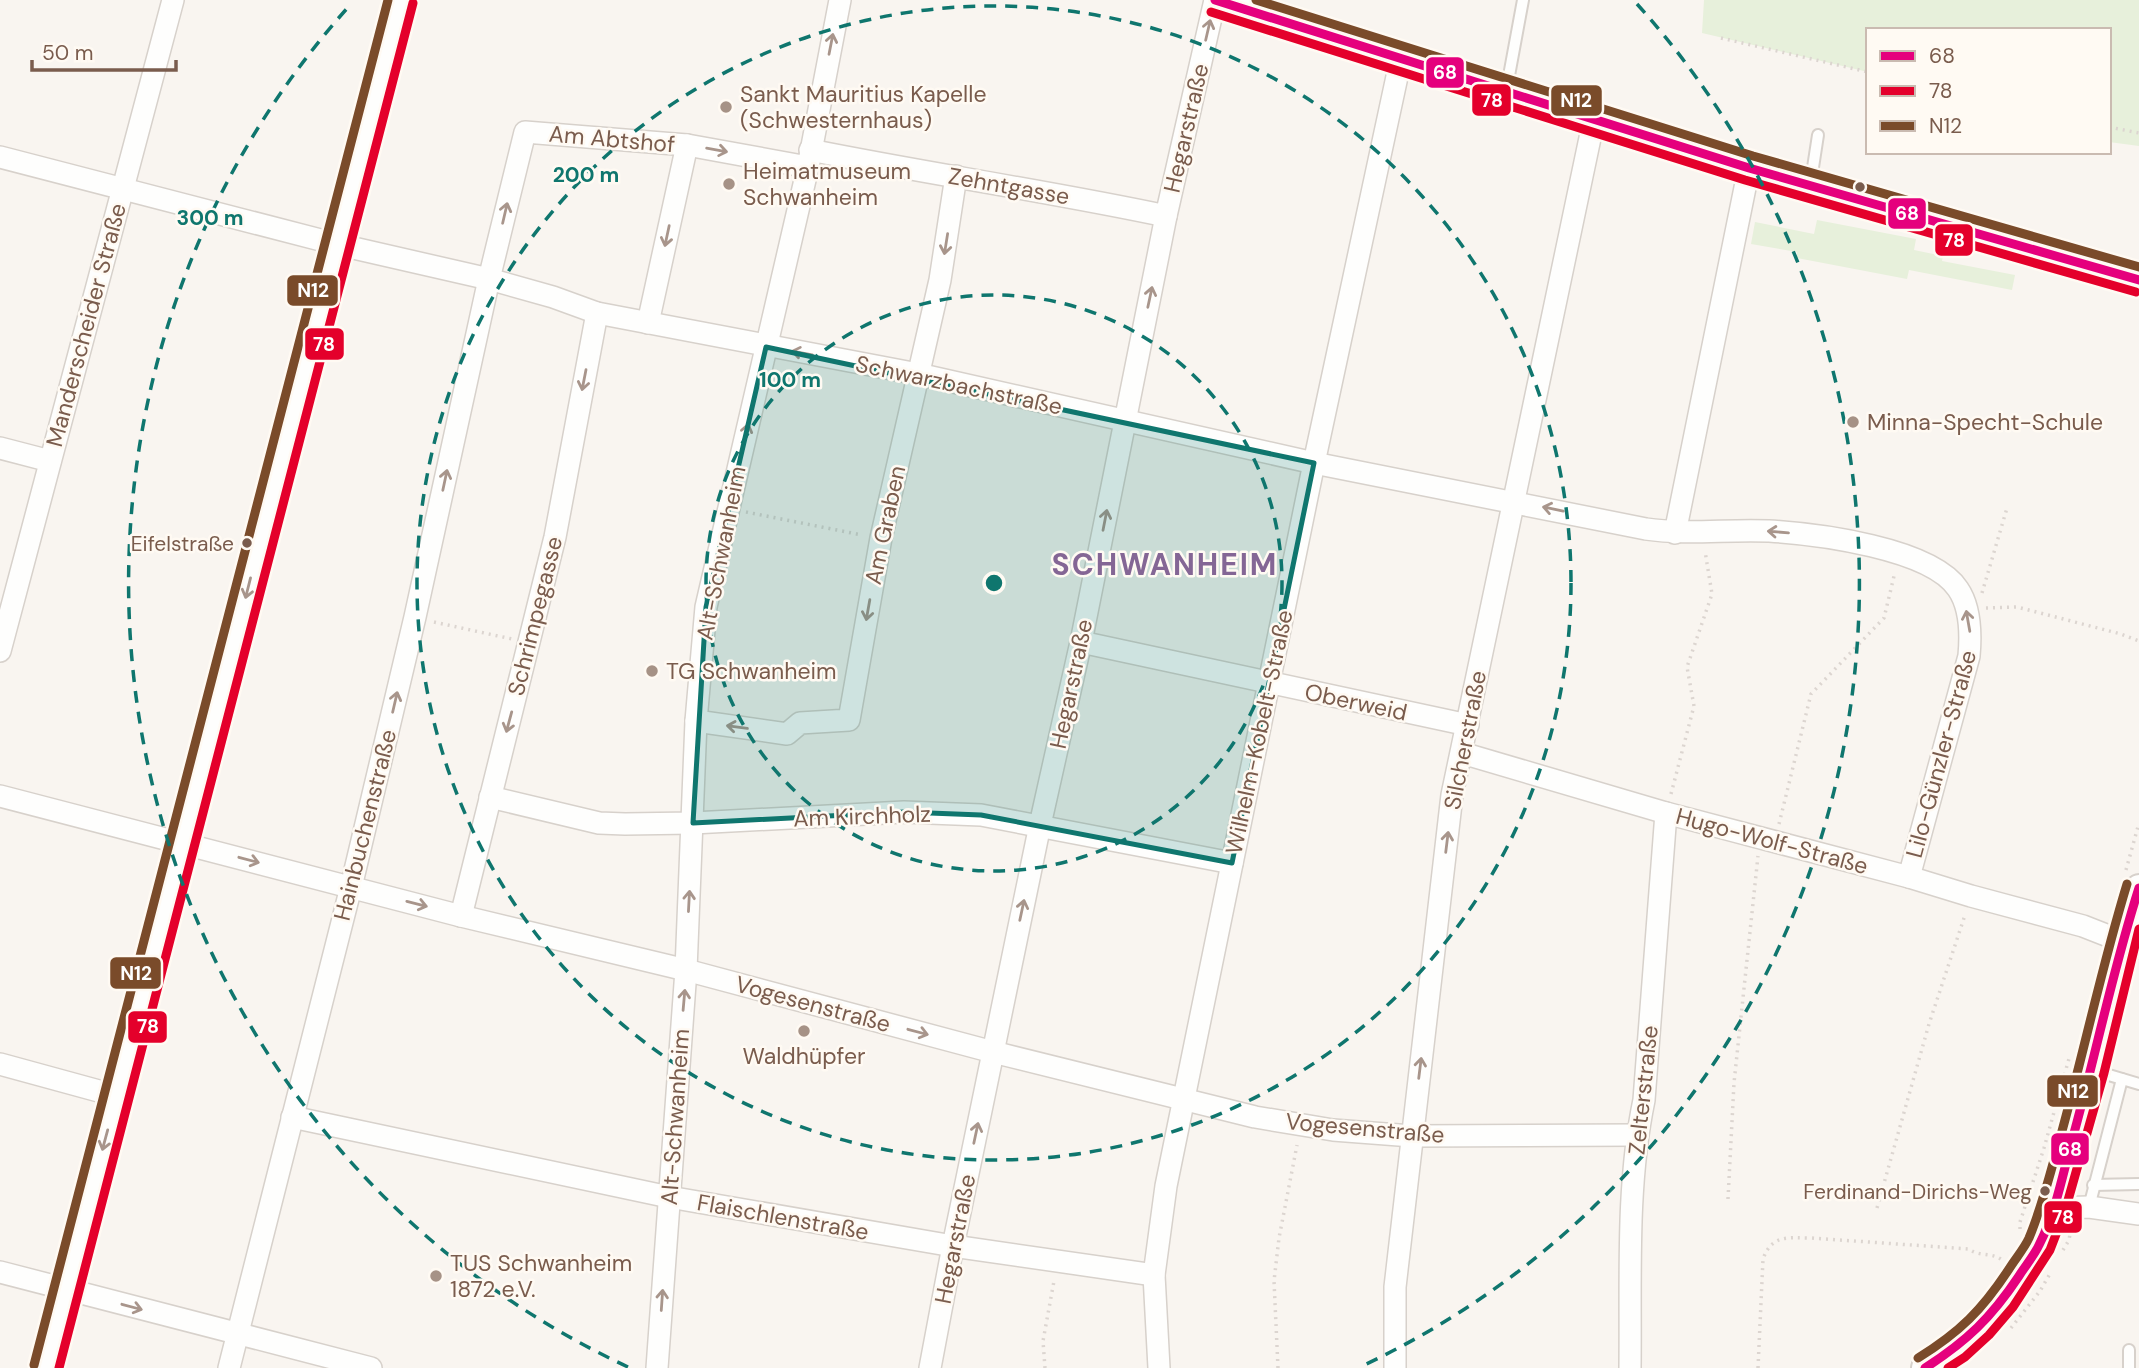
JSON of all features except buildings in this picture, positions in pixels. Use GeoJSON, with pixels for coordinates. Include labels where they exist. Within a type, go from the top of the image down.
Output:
{"type":"FeatureCollection","features":[{"type":"Feature","properties":{"kind":"street","name":"Manderscheider Straße"},"geometry":{"type":"LineString","coordinates":[[0,651],[173,0]]}},
{"type":"Feature","properties":{"kind":"street"},"geometry":{"type":"LineString","coordinates":[[46,1368],[401,0]]}},
{"type":"Feature","properties":{"kind":"street","name":"Alt-Schwanheim"},"geometry":{"type":"LineString","coordinates":[[657,1368],[687,970],[695,721],[706,607],[809,158],[840,0]]}},
{"type":"Feature","properties":{"kind":"street"},"geometry":{"type":"LineString","coordinates":[[1215,0],[1810,187],[2139,280]]}},
{"type":"Feature","properties":{"kind":"street","name":"Hegarstraße"},"geometry":{"type":"LineString","coordinates":[[930,1368],[1040,825],[1081,642],[1166,216],[1215,0]]}},
{"type":"Feature","properties":{"kind":"street","name":"Wilhelm-Kobelt-Straße"},"geometry":{"type":"LineString","coordinates":[[1159,1368],[1154,1275],[1166,1186],[1314,463],[1401,58]]}},
{"type":"Feature","properties":{"kind":"street","name":"Silcherstraße"},"geometry":{"type":"LineString","coordinates":[[1395,1368],[1395,1287],[1452,795],[1594,120]]}},
{"type":"Feature","properties":{"kind":"street","name":"Am Abtshof"},"geometry":{"type":"LineString","coordinates":[[489,279],[525,132],[809,158]]}},
{"type":"Feature","properties":{"kind":"street"},"geometry":{"type":"LineString","coordinates":[[648,323],[687,145]]}},
{"type":"Feature","properties":{"kind":"street","name":"Schwarzbachstraße"},"geometry":{"type":"LineString","coordinates":[[0,157],[336,244],[489,279],[597,313],[918,374],[1314,463],[1514,501]]}},
{"type":"Feature","properties":{"kind":"street","name":"Zehntgasse"},"geometry":{"type":"LineString","coordinates":[[809,158],[956,176],[1166,216]]}},
{"type":"Feature","properties":{"kind":"street"},"geometry":{"type":"LineString","coordinates":[[1675,533],[1749,168]]}},
{"type":"Feature","properties":{"kind":"street","name":"Am Graben"},"geometry":{"type":"LineString","coordinates":[[695,721],[787,734],[800,723],[849,720],[881,538],[940,281],[956,176]]}},
{"type":"Feature","properties":{"kind":"street","name":"Hainbuchenstraße"},"geometry":{"type":"LineString","coordinates":[[229,1368],[351,887],[415,617],[489,279]]}},
{"type":"Feature","properties":{"kind":"street","name":"Schrimpegasse"},"geometry":{"type":"LineString","coordinates":[[461,916],[555,537],[597,313]]}},
{"type":"Feature","properties":{"kind":"street"},"geometry":{"type":"LineString","coordinates":[[0,448],[50,461]]}},
{"type":"Feature","properties":{"kind":"street","name":"Lilo-Günzler-Straße"},"geometry":{"type":"LineString","coordinates":[[1514,501],[1675,533],[1770,531],[1816,536],[1900,553],[1923,561],[1947,576],[1974,610],[1969,656],[1909,877]]}},
{"type":"Feature","properties":{"kind":"street","name":"Oberweid"},"geometry":{"type":"LineString","coordinates":[[1081,642],[1268,684],[1468,724]]}},
{"type":"Feature","properties":{"kind":"street","name":"Hugo-Wolf-Straße"},"geometry":{"type":"LineString","coordinates":[[1462,753],[1666,813],[2082,926],[2131,945]]}},
{"type":"Feature","properties":{"kind":"street","name":"Vogesenstraße"},"geometry":{"type":"LineString","coordinates":[[0,796],[461,916],[687,970],[1184,1101],[1301,1126],[1412,1136],[1637,1135]]}},
{"type":"Feature","properties":{"kind":"street","name":"Am Kirchholz"},"geometry":{"type":"LineString","coordinates":[[490,797],[599,823],[693,823],[904,812],[981,815],[1232,863]]}},
{"type":"Feature","properties":{"kind":"street","name":"Zelterstraße"},"geometry":{"type":"LineString","coordinates":[[1630,1368],[1632,1203],[1637,1135],[1644,1100],[1666,813]]}},
{"type":"Feature","properties":{"kind":"street"},"geometry":{"type":"LineString","coordinates":[[1925,1368],[1958,1347],[1980,1327],[2039,1246],[2053,1208],[2131,945],[2139,888]]}},
{"type":"Feature","properties":{"kind":"street"},"geometry":{"type":"LineString","coordinates":[[0,1064],[117,1096]]}},
{"type":"Feature","properties":{"kind":"street","name":"Flaischlenstraße"},"geometry":{"type":"LineString","coordinates":[[292,1117],[669,1197],[953,1246],[1154,1275]]}},
{"type":"Feature","properties":{"kind":"street"},"geometry":{"type":"LineString","coordinates":[[2053,1208],[2089,1207],[2139,1214]]}},
{"type":"Feature","properties":{"kind":"street"},"geometry":{"type":"LineString","coordinates":[[0,1272],[371,1368]]}},
{"type":"Feature","properties":{"kind":"lane"},"geometry":{"type":"LineString","coordinates":[[1506,92],[1523,0]]}},
{"type":"Feature","properties":{"kind":"lane"},"geometry":{"type":"LineString","coordinates":[[1810,187],[1818,135]]}},
{"type":"Feature","properties":{"kind":"lane"},"geometry":{"type":"LineString","coordinates":[[2092,1070],[2139,1084]]}},
{"type":"Feature","properties":{"kind":"lane"},"geometry":{"type":"LineString","coordinates":[[2089,1207],[2122,1079]]}},
{"type":"Feature","properties":{"kind":"lane"},"geometry":{"type":"LineString","coordinates":[[2094,1185],[2139,1184]]}},
{"type":"Feature","properties":{"kind":"lane"},"geometry":{"type":"LineString","coordinates":[[2129,1350],[2129,1368]]}},
{"type":"Feature","properties":{"kind":"path"},"geometry":{"type":"LineString","coordinates":[[1721,38],[1866,72]]}},
{"type":"Feature","properties":{"kind":"path"},"geometry":{"type":"LineString","coordinates":[[2111,127],[2139,133]]}},
{"type":"Feature","properties":{"kind":"path"},"geometry":{"type":"LineString","coordinates":[[729,508],[881,538]]}},
{"type":"Feature","properties":{"kind":"path"},"geometry":{"type":"LineString","coordinates":[[1974,610],[2007,508]]}},
{"type":"Feature","properties":{"kind":"path"},"geometry":{"type":"LineString","coordinates":[[1666,813],[1694,706],[1687,667],[1712,594],[1701,532]]}},
{"type":"Feature","properties":{"kind":"path"},"geometry":{"type":"LineString","coordinates":[[1728,1199],[1734,1083],[1768,840],[1811,694],[1884,618],[1900,553]]}},
{"type":"Feature","properties":{"kind":"path"},"geometry":{"type":"LineString","coordinates":[[1974,610],[2017,607],[2139,641]]}},
{"type":"Feature","properties":{"kind":"path"},"geometry":{"type":"LineString","coordinates":[[415,617],[530,643]]}},
{"type":"Feature","properties":{"kind":"path"},"geometry":{"type":"LineString","coordinates":[[1877,1208],[1929,1024],[1970,896]]}},
{"type":"Feature","properties":{"kind":"path"},"geometry":{"type":"LineString","coordinates":[[1278,1368],[1274,1280],[1279,1238],[1301,1126]]}},
{"type":"Feature","properties":{"kind":"path"},"geometry":{"type":"LineString","coordinates":[[1758,1368],[1763,1259],[1768,1247],[1775,1241],[1811,1238],[1969,1249],[1974,1253],[1995,1255],[2020,1275]]}},
{"type":"Feature","properties":{"kind":"path"},"geometry":{"type":"LineString","coordinates":[[1045,1368],[1043,1341],[1057,1261]]}},
{"type":"Feature","properties":{"kind":"highlighted area"},"geometry":{"type":"Polygon","coordinates":[[[766,347],[1314,463],[1232,863],[981,815],[904,812],[693,823],[706,607],[766,347]]]}},
{"type":"Feature","properties":{"kind":"green space"},"geometry":{"type":"Polygon","coordinates":[[[1704,0],[2139,0],[2139,146],[2111,142],[2111,28],[1866,28],[1866,72],[1702,33],[1704,0]]]}},
{"type":"Feature","properties":{"kind":"green space"},"geometry":{"type":"Polygon","coordinates":[[[1817,220],[1916,239],[1914,250],[1943,256],[1942,261],[2015,275],[2012,290],[1909,270],[1907,279],[1797,258],[1797,252],[1751,244],[1755,222],[1814,234],[1817,220]]]}},
{"type":"Feature","properties":{"kind":"transit line","name":"N12"},"geometry":{"type":"LineString","coordinates":[[34,1365],[388,0]]}},
{"type":"Feature","properties":{"kind":"transit line","name":"68"},"geometry":{"type":"LineString","coordinates":[[1215,0],[1749,168],[2139,280]]}},
{"type":"Feature","properties":{"kind":"transit line","name":"N12"},"geometry":{"type":"LineString","coordinates":[[1256,0],[1753,156],[2139,267]]}},
{"type":"Feature","properties":{"kind":"transit line","name":"78"},"geometry":{"type":"LineString","coordinates":[[59,1368],[413,3]]}},
{"type":"Feature","properties":{"kind":"transit line","name":"78"},"geometry":{"type":"LineString","coordinates":[[1211,12],[1745,180],[2136,292]]}},
{"type":"Feature","properties":{"kind":"transit line","name":"N12"},"geometry":{"type":"LineString","coordinates":[[1918,1358],[1946,1339],[1979,1308],[1999,1284],[2029,1238],[2068,1110],[2127,884]]}},
{"type":"Feature","properties":{"kind":"transit line","name":"68"},"geometry":{"type":"LineString","coordinates":[[1925,1368],[1966,1338],[1988,1316],[2009,1291],[2045,1233],[2058,1196],[2120,951],[2139,888]]}},
{"type":"Feature","properties":{"kind":"transit line","name":"78"},"geometry":{"type":"LineString","coordinates":[[1948,1368],[1989,1335],[2013,1307],[2050,1250],[2065,1211],[2104,1073],[2139,929]]}},
{"type":"Feature","properties":{"kind":"place","name":"Sankt Mauritius Kapelle (Schwesternhaus)"},"geometry":{"type":"Point","coordinates":[726,107]}},
{"type":"Feature","properties":{"kind":"place","name":"Heimatmuseum Schwanheim"},"geometry":{"type":"Point","coordinates":[729,184]}},
{"type":"Feature","properties":{"kind":"place","name":"Minna-Specht-Schule"},"geometry":{"type":"Point","coordinates":[1853,422]}},
{"type":"Feature","properties":{"kind":"place","name":"Eifelstraße"},"geometry":{"type":"Point","coordinates":[247,543]}},
{"type":"Feature","properties":{"kind":"place","name":"TG Schwanheim"},"geometry":{"type":"Point","coordinates":[652,671]}},
{"type":"Feature","properties":{"kind":"place","name":"Waldhüpfer"},"geometry":{"type":"Point","coordinates":[804,1031]}},
{"type":"Feature","properties":{"kind":"place","name":"Ferdinand-Dirichs-Weg"},"geometry":{"type":"Point","coordinates":[2045,1191]}},
{"type":"Feature","properties":{"kind":"place","name":"TUS Schwanheim 1872 e.V."},"geometry":{"type":"Point","coordinates":[436,1276]}},
{"type":"Feature","properties":{"kind":"district","name":"SCHWANHEIM"},"geometry":{"type":"Point","coordinates":[1165,565]}}]}
